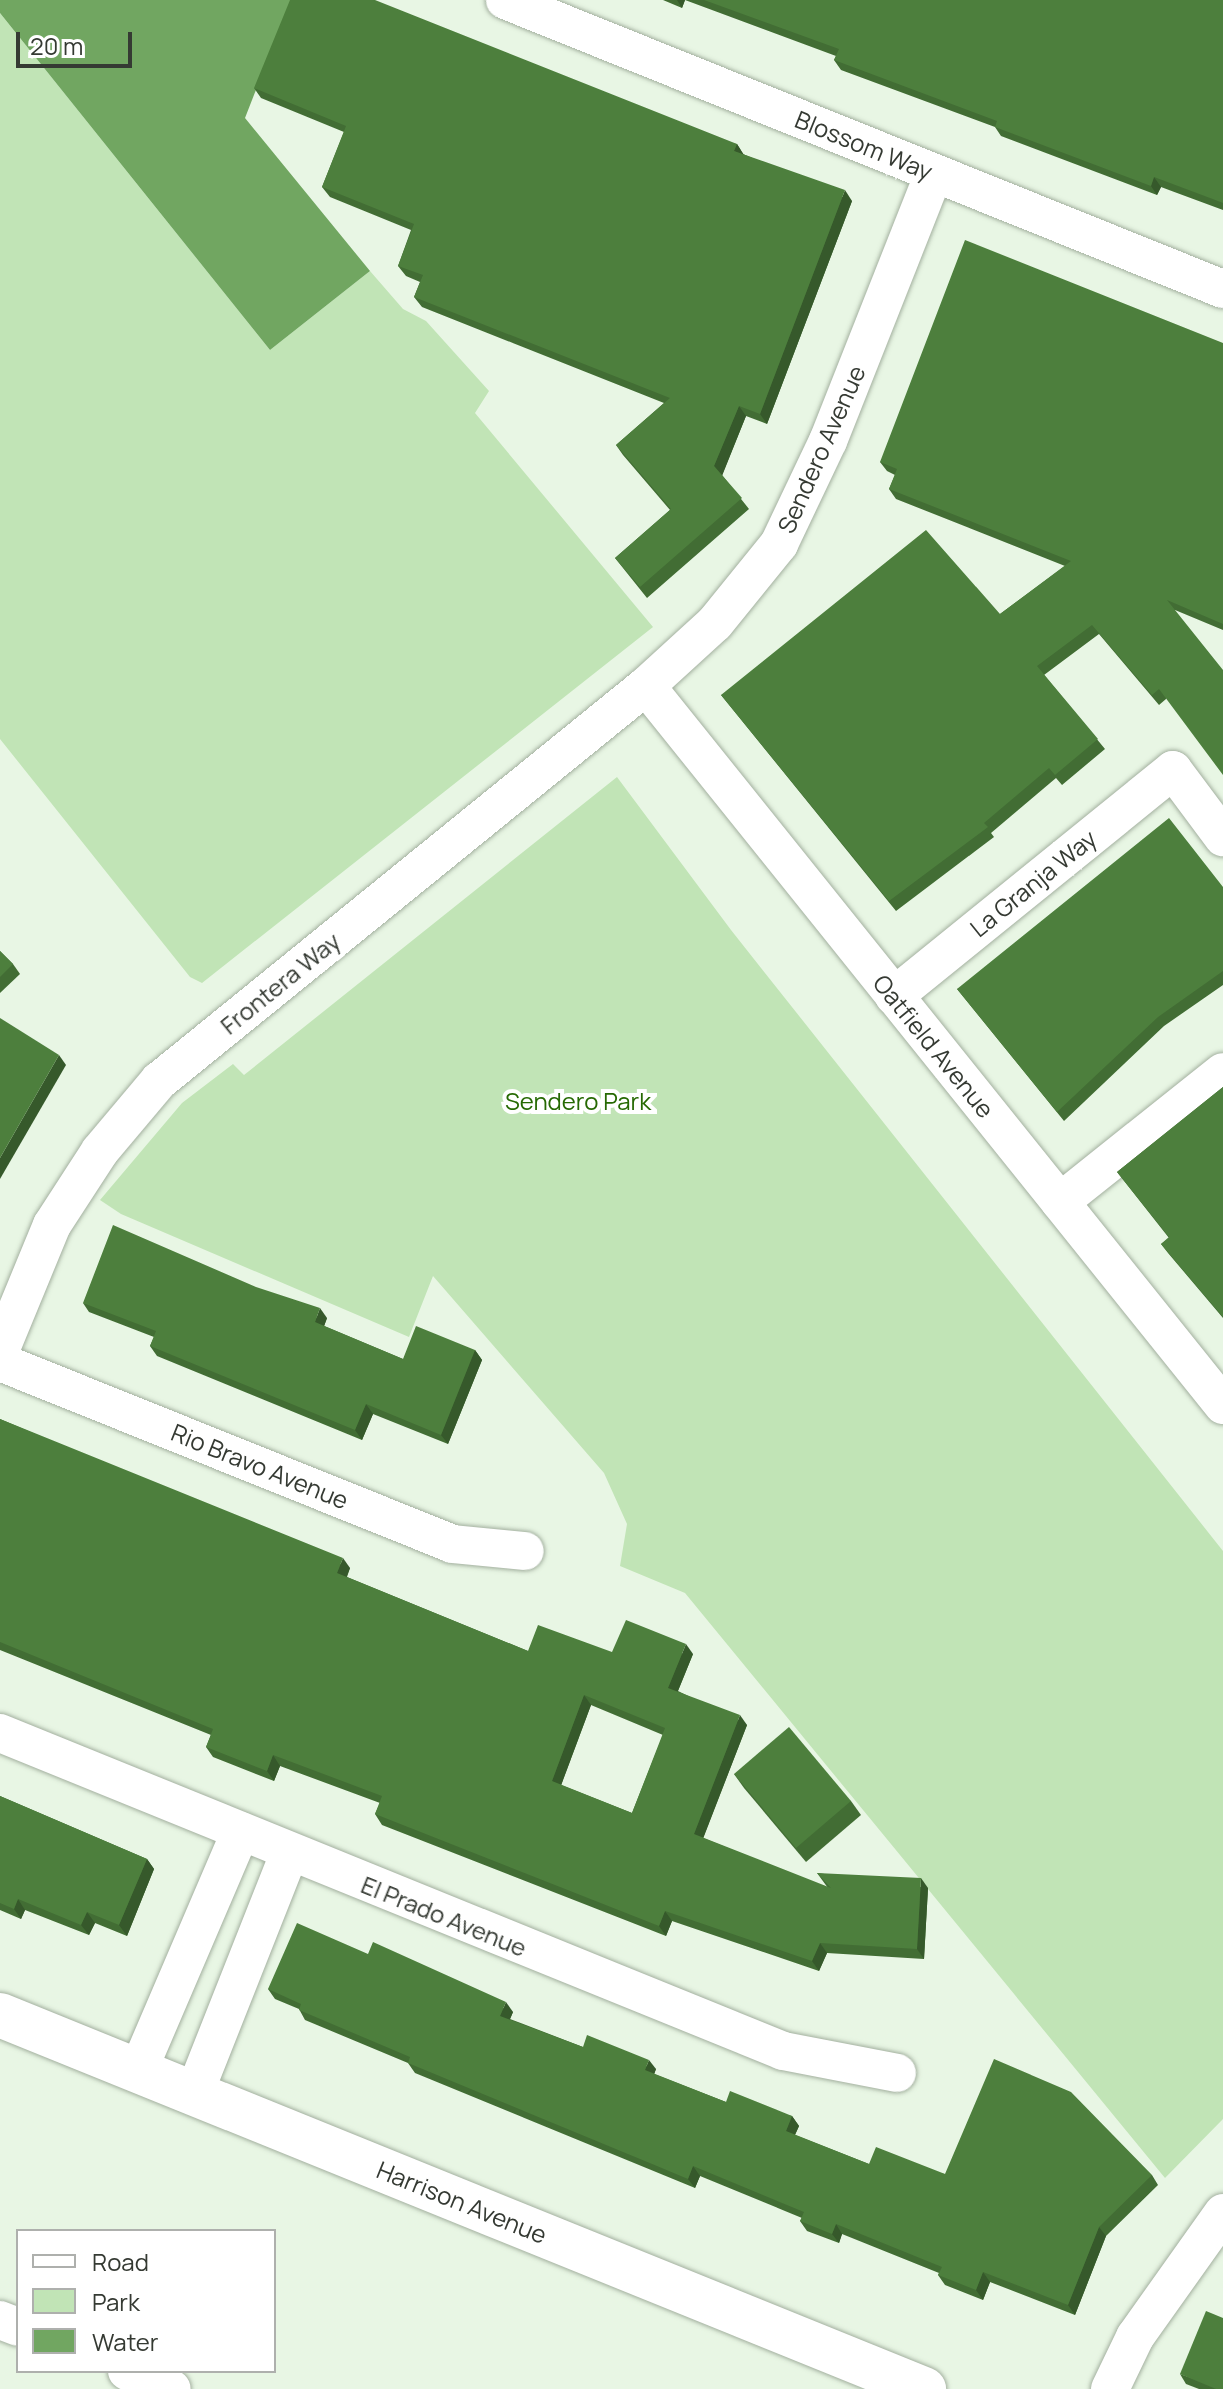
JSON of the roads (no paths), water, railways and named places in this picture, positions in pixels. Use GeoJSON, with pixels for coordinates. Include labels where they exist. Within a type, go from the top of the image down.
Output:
{"type":"FeatureCollection","features":[{"type":"Feature","properties":{"kind":"street","name":"Blossom Way"},"geometry":{"type":"LineString","coordinates":[[505,0],[1223,289]]}},
{"type":"Feature","properties":{"kind":"street","name":"Sendero Avenue"},"geometry":{"type":"LineString","coordinates":[[646,686],[715,623],[779,544],[828,441],[934,173]]}},
{"type":"Feature","properties":{"kind":"street","name":"Oatfield Avenue"},"geometry":{"type":"LineString","coordinates":[[646,686],[1223,1405]]}},
{"type":"Feature","properties":{"kind":"street","name":"Frontera Way"},"geometry":{"type":"LineString","coordinates":[[0,1351],[52,1225],[100,1151],[159,1081],[646,686]]}},
{"type":"Feature","properties":{"kind":"street","name":"La Granja Way"},"geometry":{"type":"LineString","coordinates":[[894,996],[1173,770],[1223,837]]}},
{"type":"Feature","properties":{"kind":"street"},"geometry":{"type":"LineString","coordinates":[[1060,1202],[1223,1072]]}},
{"type":"Feature","properties":{"kind":"street","name":"Rio Bravo Avenue"},"geometry":{"type":"LineString","coordinates":[[0,1362],[452,1544],[525,1551]]}},
{"type":"Feature","properties":{"kind":"street","name":"El Prado Avenue"},"geometry":{"type":"LineString","coordinates":[[0,1733],[241,1831],[289,1854],[783,2051],[897,2073]]}},
{"type":"Feature","properties":{"kind":"street"},"geometry":{"type":"LineString","coordinates":[[138,2071],[241,1831]]}},
{"type":"Feature","properties":{"kind":"street"},"geometry":{"type":"LineString","coordinates":[[194,2094],[289,1854]]}},
{"type":"Feature","properties":{"kind":"street","name":"Harrison Avenue"},"geometry":{"type":"LineString","coordinates":[[0,2015],[924,2389]]}},
{"type":"Feature","properties":{"kind":"street"},"geometry":{"type":"LineString","coordinates":[[1110,2389],[1135,2337],[1223,2213]]}},
{"type":"Feature","properties":{"kind":"street"},"geometry":{"type":"LineString","coordinates":[[132,2373],[172,2389]]}},
{"type":"Feature","properties":{"kind":"water"},"geometry":{"type":"Polygon","coordinates":[[[0,0],[291,0],[245,118],[370,271],[270,350],[0,13],[0,0]]]}},
{"type":"Feature","properties":{"kind":"park label","name":"Sendero Park"},"geometry":{"type":"Point","coordinates":[578,1101]}}]}
